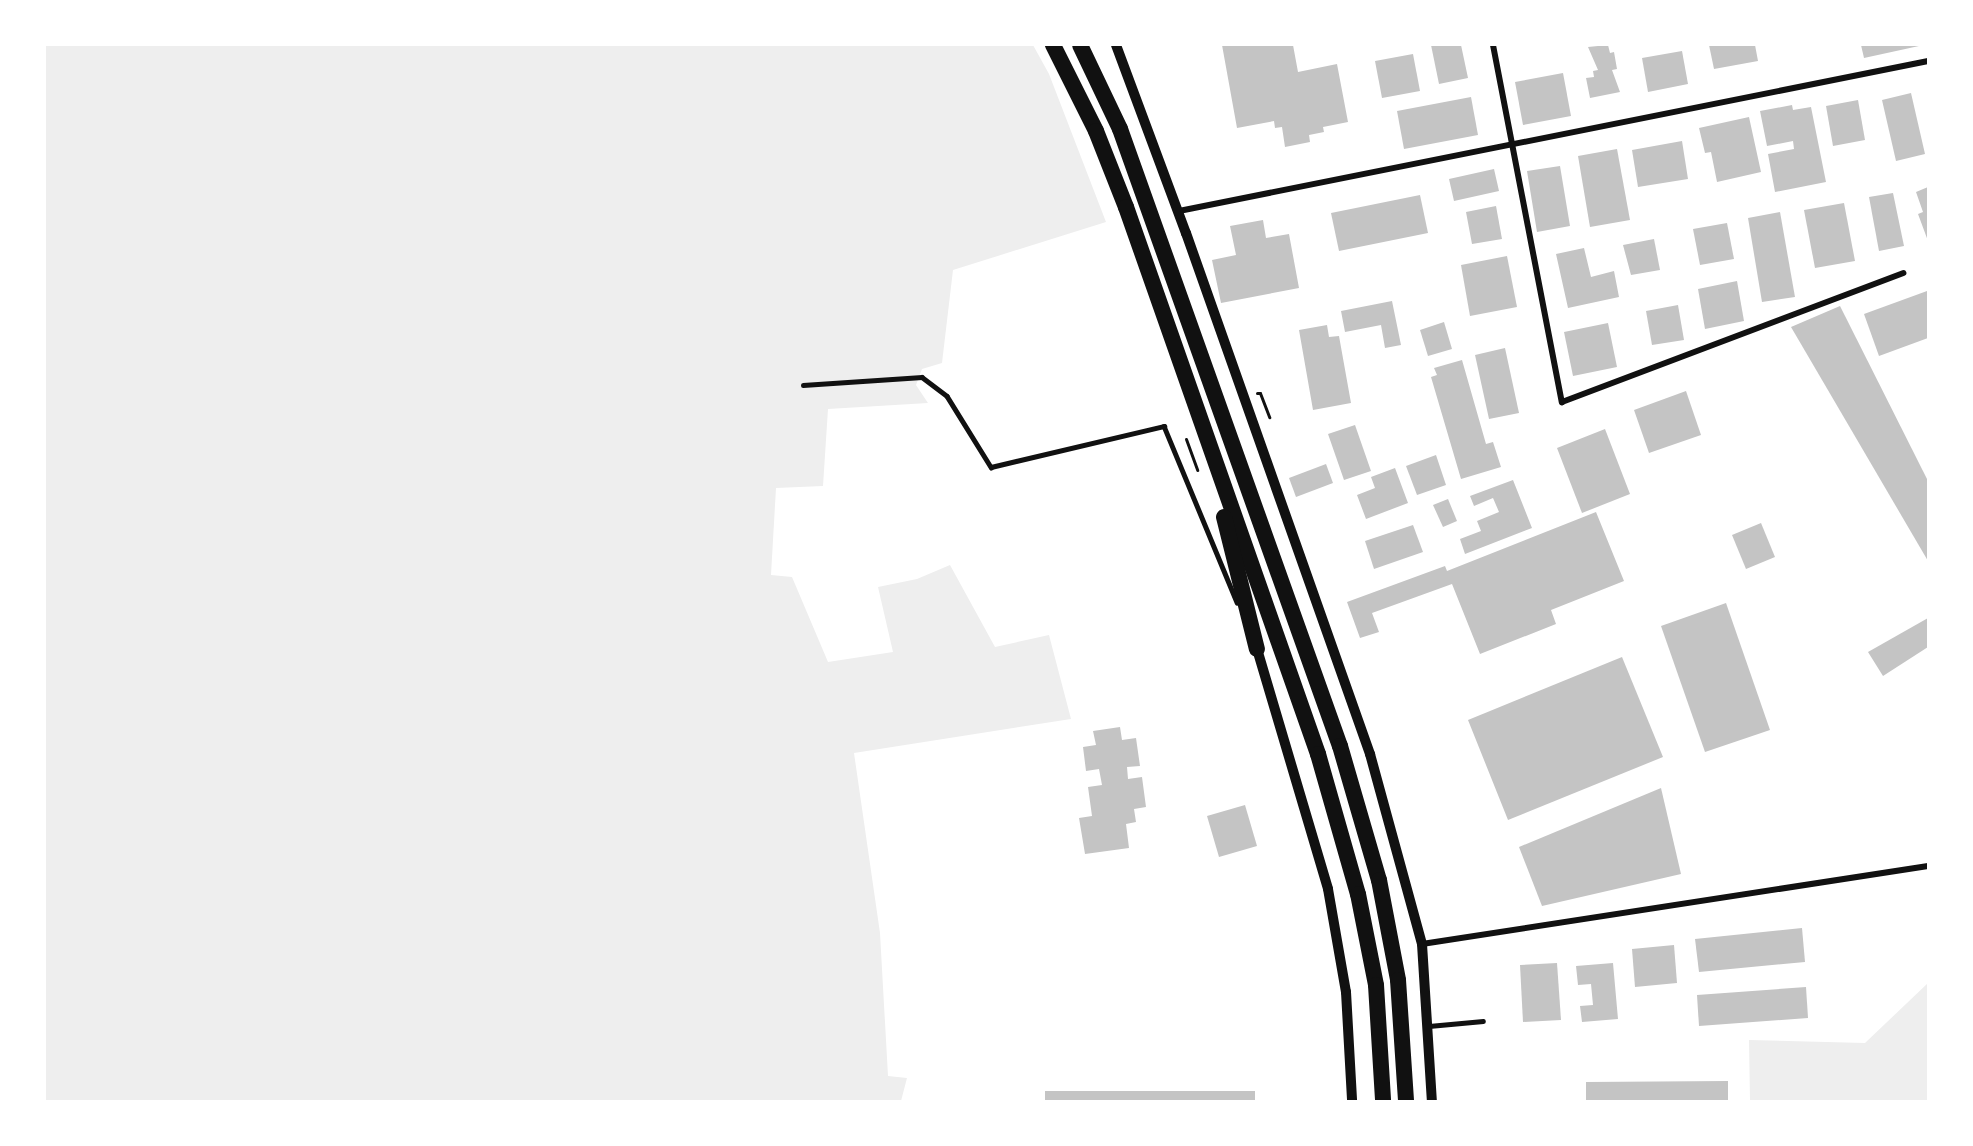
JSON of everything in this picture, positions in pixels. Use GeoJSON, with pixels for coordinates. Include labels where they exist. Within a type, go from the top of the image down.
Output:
{"type":"FeatureCollection","features":[{"type":"Feature","properties":{"kind":"highway"},"geometry":{"type":"LineString","coordinates":[[1053,45],[1096,131],[1318,754],[1358,894],[1376,985],[1383,1101]]}},
{"type":"Feature","properties":{"kind":"highway"},"geometry":{"type":"LineString","coordinates":[[1080,45],[1120,129],[1340,746],[1379,880],[1398,980],[1406,1101]]}},
{"type":"Feature","properties":{"kind":"highway"},"geometry":{"type":"LineString","coordinates":[[1218,472],[1224,518],[1257,649]]}},
{"type":"Feature","properties":{"kind":"street"},"geometry":{"type":"LineString","coordinates":[[1116,45],[1179,211],[1370,754],[1422,944],[1432,1101]]}},
{"type":"Feature","properties":{"kind":"street"},"geometry":{"type":"LineString","coordinates":[[1493,45],[1562,402],[1903,273]]}},
{"type":"Feature","properties":{"kind":"street"},"geometry":{"type":"LineString","coordinates":[[1179,211],[1928,62]]}},
{"type":"Feature","properties":{"kind":"street"},"geometry":{"type":"LineString","coordinates":[[1257,649],[1328,889],[1346,992],[1352,1101]]}},
{"type":"Feature","properties":{"kind":"street"},"geometry":{"type":"LineString","coordinates":[[1422,944],[1928,866]]}},
{"type":"Feature","properties":{"kind":"lane"},"geometry":{"type":"LineString","coordinates":[[803,385],[922,377],[947,396],[991,467],[1164,426],[1257,649]]}},
{"type":"Feature","properties":{"kind":"lane"},"geometry":{"type":"LineString","coordinates":[[1429,1026],[1483,1021]]}},
{"type":"Feature","properties":{"kind":"path"},"geometry":{"type":"LineString","coordinates":[[1260,393],[1269,417]]}},
{"type":"Feature","properties":{"kind":"path"},"geometry":{"type":"LineString","coordinates":[[1186,439],[1196,471]]}},
{"type":"Feature","properties":{"kind":"shaded area"},"geometry":{"type":"Polygon","coordinates":[[[45,45],[1033,45],[1049,74],[1106,222],[953,270],[942,363],[922,369],[916,385],[928,403],[828,409],[823,486],[776,488],[771,575],[792,577],[828,662],[893,652],[878,587],[917,579],[950,565],[995,647],[1049,635],[1071,719],[854,753],[880,933],[888,1076],[907,1078],[901,1101],[45,1101],[45,45]]]}},
{"type":"Feature","properties":{"kind":"shaded area"},"geometry":{"type":"Polygon","coordinates":[[[1928,983],[1928,1101],[1750,1101],[1749,1040],[1865,1043],[1928,983]]]}},
{"type":"Feature","properties":{"kind":"building"},"geometry":{"type":"Polygon","coordinates":[[[1222,45],[1293,45],[1298,72],[1337,64],[1348,122],[1323,127],[1324,132],[1309,135],[1310,142],[1285,147],[1282,127],[1275,128],[1274,121],[1237,128],[1222,45]]]}},
{"type":"Feature","properties":{"kind":"building"},"geometry":{"type":"Polygon","coordinates":[[[1431,45],[1461,45],[1468,78],[1439,84],[1431,45]]]}},
{"type":"Feature","properties":{"kind":"building"},"geometry":{"type":"Polygon","coordinates":[[[1608,45],[1610,53],[1614,52],[1617,69],[1612,70],[1620,92],[1590,98],[1586,78],[1594,77],[1593,71],[1598,70],[1588,47],[1608,45]]]}},
{"type":"Feature","properties":{"kind":"building"},"geometry":{"type":"Polygon","coordinates":[[[1709,45],[1755,45],[1758,61],[1714,69],[1709,45]]]}},
{"type":"Feature","properties":{"kind":"building"},"geometry":{"type":"Polygon","coordinates":[[[1861,45],[1918,45],[1919,46],[1864,58],[1861,45]]]}},
{"type":"Feature","properties":{"kind":"building"},"geometry":{"type":"Polygon","coordinates":[[[1682,51],[1688,84],[1648,92],[1642,58],[1682,51]]]}},
{"type":"Feature","properties":{"kind":"building"},"geometry":{"type":"Polygon","coordinates":[[[1413,54],[1420,91],[1382,98],[1375,61],[1413,54]]]}},
{"type":"Feature","properties":{"kind":"building"},"geometry":{"type":"Polygon","coordinates":[[[1563,73],[1571,116],[1523,125],[1515,82],[1563,73]]]}},
{"type":"Feature","properties":{"kind":"building"},"geometry":{"type":"Polygon","coordinates":[[[1911,93],[1925,154],[1896,161],[1882,100],[1911,93]]]}},
{"type":"Feature","properties":{"kind":"building"},"geometry":{"type":"Polygon","coordinates":[[[1471,97],[1478,135],[1404,149],[1397,111],[1471,97]]]}},
{"type":"Feature","properties":{"kind":"building"},"geometry":{"type":"Polygon","coordinates":[[[1858,100],[1865,140],[1833,146],[1826,106],[1858,100]]]}},
{"type":"Feature","properties":{"kind":"building"},"geometry":{"type":"Polygon","coordinates":[[[1792,105],[1793,110],[1811,107],[1826,182],[1775,192],[1768,154],[1794,149],[1793,141],[1767,146],[1760,111],[1792,105]]]}},
{"type":"Feature","properties":{"kind":"building"},"geometry":{"type":"Polygon","coordinates":[[[1749,117],[1761,172],[1717,182],[1711,152],[1705,153],[1699,128],[1749,117]]]}},
{"type":"Feature","properties":{"kind":"building"},"geometry":{"type":"Polygon","coordinates":[[[1682,141],[1688,179],[1638,187],[1632,150],[1682,141]]]}},
{"type":"Feature","properties":{"kind":"building"},"geometry":{"type":"Polygon","coordinates":[[[1617,149],[1630,220],[1590,227],[1578,156],[1617,149]]]}},
{"type":"Feature","properties":{"kind":"building"},"geometry":{"type":"Polygon","coordinates":[[[1560,166],[1570,226],[1537,232],[1527,171],[1560,166]]]}},
{"type":"Feature","properties":{"kind":"building"},"geometry":{"type":"Polygon","coordinates":[[[1494,169],[1499,191],[1454,201],[1449,179],[1494,169]]]}},
{"type":"Feature","properties":{"kind":"building"},"geometry":{"type":"Polygon","coordinates":[[[1928,187],[1928,241],[1918,214],[1923,212],[1916,192],[1928,187]]]}},
{"type":"Feature","properties":{"kind":"building"},"geometry":{"type":"Polygon","coordinates":[[[1893,193],[1904,246],[1879,251],[1869,197],[1893,193]]]}},
{"type":"Feature","properties":{"kind":"building"},"geometry":{"type":"Polygon","coordinates":[[[1420,195],[1428,233],[1339,251],[1331,213],[1420,195]]]}},
{"type":"Feature","properties":{"kind":"building"},"geometry":{"type":"Polygon","coordinates":[[[1844,203],[1855,261],[1815,268],[1804,210],[1844,203]]]}},
{"type":"Feature","properties":{"kind":"building"},"geometry":{"type":"Polygon","coordinates":[[[1496,206],[1502,239],[1472,244],[1466,212],[1496,206]]]}},
{"type":"Feature","properties":{"kind":"building"},"geometry":{"type":"Polygon","coordinates":[[[1780,212],[1795,297],[1762,302],[1748,218],[1780,212]]]}},
{"type":"Feature","properties":{"kind":"building"},"geometry":{"type":"Polygon","coordinates":[[[1263,220],[1266,238],[1289,234],[1299,288],[1221,303],[1212,260],[1236,255],[1230,226],[1263,220]]]}},
{"type":"Feature","properties":{"kind":"building"},"geometry":{"type":"Polygon","coordinates":[[[1727,223],[1734,259],[1700,265],[1693,229],[1727,223]]]}},
{"type":"Feature","properties":{"kind":"building"},"geometry":{"type":"Polygon","coordinates":[[[1654,239],[1660,270],[1631,275],[1623,245],[1654,239]]]}},
{"type":"Feature","properties":{"kind":"building"},"geometry":{"type":"Polygon","coordinates":[[[1584,248],[1591,277],[1614,271],[1619,297],[1568,308],[1556,254],[1584,248]]]}},
{"type":"Feature","properties":{"kind":"building"},"geometry":{"type":"Polygon","coordinates":[[[1507,256],[1517,307],[1470,316],[1461,265],[1507,256]]]}},
{"type":"Feature","properties":{"kind":"building"},"geometry":{"type":"Polygon","coordinates":[[[1737,281],[1744,321],[1705,329],[1698,289],[1737,281]]]}},
{"type":"Feature","properties":{"kind":"building"},"geometry":{"type":"Polygon","coordinates":[[[1927,291],[1928,338],[1879,356],[1864,314],[1927,291]]]}},
{"type":"Feature","properties":{"kind":"building"},"geometry":{"type":"Polygon","coordinates":[[[1392,301],[1401,345],[1385,348],[1381,325],[1345,332],[1341,311],[1392,301]]]}},
{"type":"Feature","properties":{"kind":"building"},"geometry":{"type":"Polygon","coordinates":[[[1678,305],[1684,340],[1652,345],[1646,311],[1678,305]]]}},
{"type":"Feature","properties":{"kind":"building"},"geometry":{"type":"Polygon","coordinates":[[[1840,306],[1928,481],[1928,561],[1791,327],[1840,306]]]}},
{"type":"Feature","properties":{"kind":"building"},"geometry":{"type":"Polygon","coordinates":[[[1444,322],[1452,349],[1428,356],[1420,330],[1444,322]]]}},
{"type":"Feature","properties":{"kind":"building"},"geometry":{"type":"Polygon","coordinates":[[[1608,323],[1617,367],[1573,376],[1564,332],[1608,323]]]}},
{"type":"Feature","properties":{"kind":"building"},"geometry":{"type":"Polygon","coordinates":[[[1327,325],[1329,337],[1339,336],[1351,403],[1313,410],[1299,330],[1327,325]]]}},
{"type":"Feature","properties":{"kind":"building"},"geometry":{"type":"Polygon","coordinates":[[[1505,348],[1519,413],[1489,419],[1475,355],[1505,348]]]}},
{"type":"Feature","properties":{"kind":"building"},"geometry":{"type":"Polygon","coordinates":[[[1462,360],[1486,444],[1493,442],[1501,467],[1461,479],[1431,377],[1437,375],[1434,368],[1462,360]]]}},
{"type":"Feature","properties":{"kind":"building"},"geometry":{"type":"Polygon","coordinates":[[[1686,391],[1701,435],[1649,453],[1634,410],[1686,391]]]}},
{"type":"Feature","properties":{"kind":"building"},"geometry":{"type":"Polygon","coordinates":[[[1355,425],[1371,471],[1344,480],[1328,434],[1355,425]]]}},
{"type":"Feature","properties":{"kind":"building"},"geometry":{"type":"Polygon","coordinates":[[[1605,429],[1630,494],[1582,513],[1557,448],[1605,429]]]}},
{"type":"Feature","properties":{"kind":"building"},"geometry":{"type":"Polygon","coordinates":[[[1436,455],[1446,485],[1417,495],[1406,466],[1436,455]]]}},
{"type":"Feature","properties":{"kind":"building"},"geometry":{"type":"Polygon","coordinates":[[[1326,464],[1333,483],[1296,497],[1289,478],[1326,464]]]}},
{"type":"Feature","properties":{"kind":"building"},"geometry":{"type":"Polygon","coordinates":[[[1395,468],[1408,503],[1366,519],[1357,495],[1375,488],[1371,477],[1395,468]]]}},
{"type":"Feature","properties":{"kind":"building"},"geometry":{"type":"Polygon","coordinates":[[[1513,480],[1532,528],[1465,554],[1460,539],[1481,531],[1477,521],[1499,512],[1493,498],[1474,506],[1470,496],[1513,480]]]}},
{"type":"Feature","properties":{"kind":"building"},"geometry":{"type":"Polygon","coordinates":[[[1448,499],[1457,521],[1443,527],[1433,505],[1448,499]]]}},
{"type":"Feature","properties":{"kind":"building"},"geometry":{"type":"Polygon","coordinates":[[[1596,512],[1624,581],[1551,610],[1556,624],[1480,654],[1452,584],[1372,613],[1379,632],[1360,638],[1347,602],[1445,566],[1447,571],[1596,512]]]}},
{"type":"Feature","properties":{"kind":"building"},"geometry":{"type":"Polygon","coordinates":[[[1761,523],[1775,557],[1746,569],[1732,535],[1761,523]]]}},
{"type":"Feature","properties":{"kind":"building"},"geometry":{"type":"Polygon","coordinates":[[[1413,525],[1423,552],[1374,569],[1365,541],[1413,525]]]}},
{"type":"Feature","properties":{"kind":"building"},"geometry":{"type":"Polygon","coordinates":[[[1726,603],[1770,730],[1705,752],[1661,626],[1726,603]]]}},
{"type":"Feature","properties":{"kind":"building"},"geometry":{"type":"Polygon","coordinates":[[[1928,618],[1928,647],[1883,676],[1868,652],[1928,618]]]}},
{"type":"Feature","properties":{"kind":"building"},"geometry":{"type":"Polygon","coordinates":[[[1622,657],[1663,757],[1508,820],[1468,720],[1622,657]]]}},
{"type":"Feature","properties":{"kind":"building"},"geometry":{"type":"Polygon","coordinates":[[[1120,727],[1122,740],[1136,738],[1140,766],[1127,767],[1128,779],[1142,777],[1146,807],[1134,809],[1136,822],[1126,824],[1129,848],[1085,854],[1079,818],[1092,816],[1088,787],[1102,785],[1099,769],[1086,771],[1083,747],[1096,745],[1093,731],[1120,727]]]}},
{"type":"Feature","properties":{"kind":"building"},"geometry":{"type":"Polygon","coordinates":[[[1661,788],[1681,874],[1542,906],[1519,847],[1661,788]]]}},
{"type":"Feature","properties":{"kind":"building"},"geometry":{"type":"Polygon","coordinates":[[[1245,805],[1257,846],[1219,857],[1207,816],[1245,805]]]}},
{"type":"Feature","properties":{"kind":"building"},"geometry":{"type":"Polygon","coordinates":[[[1802,928],[1805,962],[1699,972],[1695,939],[1802,928]]]}},
{"type":"Feature","properties":{"kind":"building"},"geometry":{"type":"Polygon","coordinates":[[[1674,945],[1677,983],[1635,987],[1632,949],[1674,945]]]}},
{"type":"Feature","properties":{"kind":"building"},"geometry":{"type":"Polygon","coordinates":[[[1557,963],[1561,1020],[1523,1022],[1520,965],[1557,963]]]}},
{"type":"Feature","properties":{"kind":"building"},"geometry":{"type":"Polygon","coordinates":[[[1613,963],[1618,1019],[1582,1022],[1580,1006],[1593,1005],[1591,984],[1578,985],[1576,966],[1613,963]]]}},
{"type":"Feature","properties":{"kind":"building"},"geometry":{"type":"Polygon","coordinates":[[[1806,987],[1808,1018],[1699,1026],[1697,995],[1806,987]]]}},
{"type":"Feature","properties":{"kind":"building"},"geometry":{"type":"Polygon","coordinates":[[[1728,1081],[1728,1101],[1586,1101],[1586,1082],[1728,1081]]]}},
{"type":"Feature","properties":{"kind":"building"},"geometry":{"type":"Polygon","coordinates":[[[1045,1091],[1255,1091],[1255,1101],[1045,1101],[1045,1091]]]}}]}
